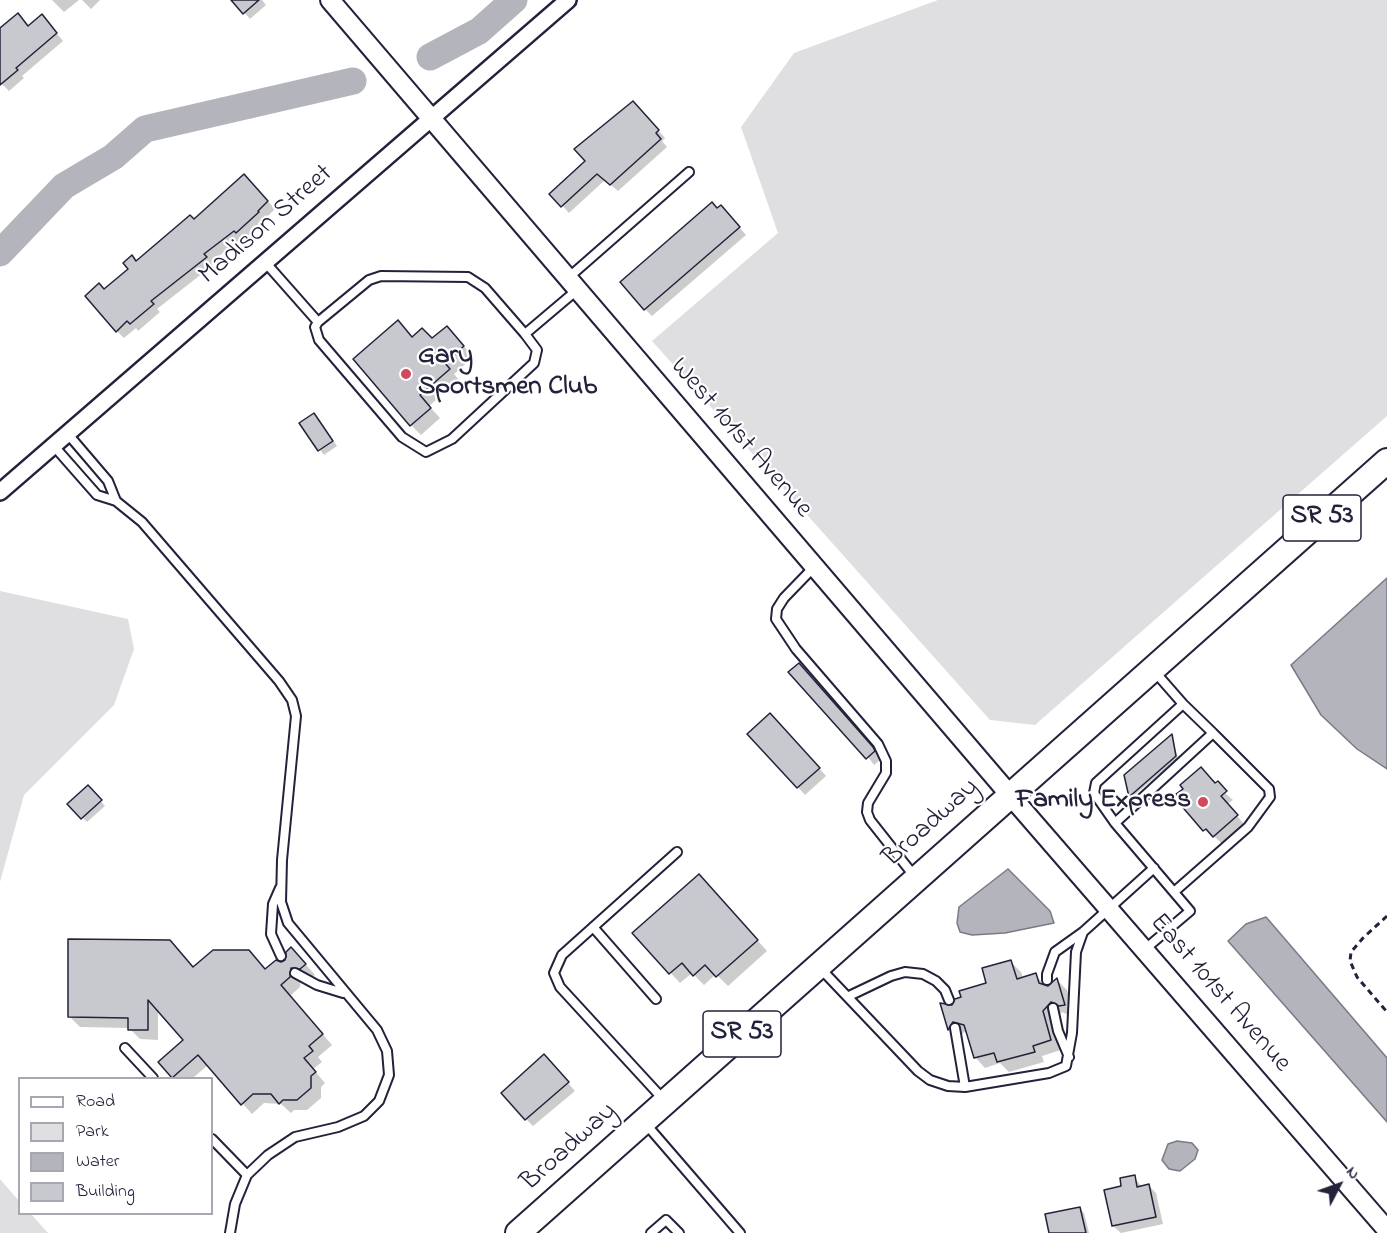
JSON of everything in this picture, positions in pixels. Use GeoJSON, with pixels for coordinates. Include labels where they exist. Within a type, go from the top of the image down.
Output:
{"type":"FeatureCollection","features":[{"type":"Feature","properties":{"kind":"main road","name":"Broadway"},"geometry":{"type":"LineString","coordinates":[[518,1233],[1387,461]]}},
{"type":"Feature","properties":{"kind":"street","name":"West 101st Avenue"},"geometry":{"type":"LineString","coordinates":[[330,0],[1010,794]]}},
{"type":"Feature","properties":{"kind":"street","name":"Madison Street"},"geometry":{"type":"LineString","coordinates":[[0,492],[568,0]]}},
{"type":"Feature","properties":{"kind":"street","name":"East 101st Avenue"},"geometry":{"type":"LineString","coordinates":[[1010,794],[1387,1230]]}},
{"type":"Feature","properties":{"kind":"lane"},"geometry":{"type":"LineString","coordinates":[[525,334],[572,284],[689,172]]}},
{"type":"Feature","properties":{"kind":"lane"},"geometry":{"type":"LineString","coordinates":[[265,262],[318,322]]}},
{"type":"Feature","properties":{"kind":"lane"},"geometry":{"type":"LineString","coordinates":[[393,275],[468,277],[485,288],[537,351],[534,363],[452,438],[426,452],[402,437],[319,340],[315,327],[318,322],[369,280],[393,275]]}},
{"type":"Feature","properties":{"kind":"lane"},"geometry":{"type":"LineString","coordinates":[[67,433],[108,481],[116,501]]}},
{"type":"Feature","properties":{"kind":"lane"},"geometry":{"type":"LineString","coordinates":[[53,445],[97,495],[116,501],[142,522],[265,664],[292,700],[296,716],[287,796],[281,902],[288,923],[377,1030],[387,1051],[389,1075],[379,1101],[364,1116],[295,1137],[268,1155],[248,1175],[235,1204],[230,1233]]}},
{"type":"Feature","properties":{"kind":"lane"},"geometry":{"type":"LineString","coordinates":[[814,567],[784,598],[777,609],[776,619],[796,650],[878,744],[886,761],[886,773],[868,803],[867,812],[870,820],[916,878]]}},
{"type":"Feature","properties":{"kind":"lane"},"geometry":{"type":"LineString","coordinates":[[1152,668],[1183,704],[1269,789],[1270,797],[1248,827],[1174,892]]}},
{"type":"Feature","properties":{"kind":"lane"},"geometry":{"type":"LineString","coordinates":[[1144,950],[1190,911],[1115,823],[1094,793],[1096,783],[1183,704]]}},
{"type":"Feature","properties":{"kind":"lane"},"geometry":{"type":"LineString","coordinates":[[1115,823],[1213,733]]}},
{"type":"Feature","properties":{"kind":"lane"},"geometry":{"type":"LineString","coordinates":[[666,1102],[629,1065],[555,980],[557,962],[562,955],[677,852]]}},
{"type":"Feature","properties":{"kind":"lane"},"geometry":{"type":"LineString","coordinates":[[1047,980],[1047,974],[1056,952],[1083,932],[1154,868]]}},
{"type":"Feature","properties":{"kind":"lane"},"geometry":{"type":"LineString","coordinates":[[281,884],[273,904],[271,934],[281,956]]}},
{"type":"Feature","properties":{"kind":"lane"},"geometry":{"type":"LineString","coordinates":[[593,927],[656,999]]}},
{"type":"Feature","properties":{"kind":"lane"},"geometry":{"type":"LineString","coordinates":[[818,966],[918,1071],[930,1080],[948,1086],[965,1087],[1049,1073],[1066,1066],[1069,1057],[1076,952],[1083,932]]}},
{"type":"Feature","properties":{"kind":"lane"},"geometry":{"type":"LineString","coordinates":[[849,996],[891,976],[905,972],[923,974],[936,981],[945,990],[950,1000]]}},
{"type":"Feature","properties":{"kind":"lane"},"geometry":{"type":"LineString","coordinates":[[295,973],[317,985],[345,993]]}},
{"type":"Feature","properties":{"kind":"lane"},"geometry":{"type":"LineString","coordinates":[[1053,1008],[1058,1031],[1069,1057]]}},
{"type":"Feature","properties":{"kind":"lane"},"geometry":{"type":"LineString","coordinates":[[956,1028],[965,1087]]}},
{"type":"Feature","properties":{"kind":"lane"},"geometry":{"type":"LineString","coordinates":[[125,1048],[152,1077]]}},
{"type":"Feature","properties":{"kind":"lane"},"geometry":{"type":"LineString","coordinates":[[644,1122],[740,1233]]}},
{"type":"Feature","properties":{"kind":"lane"},"geometry":{"type":"LineString","coordinates":[[213,1140],[248,1175]]}},
{"type":"Feature","properties":{"kind":"lane"},"geometry":{"type":"LineString","coordinates":[[651,1233],[666,1220],[679,1233]]}},
{"type":"Feature","properties":{"kind":"path"},"geometry":{"type":"LineString","coordinates":[[1387,916],[1351,952],[1350,961],[1357,977],[1387,1012]]}},
{"type":"Feature","properties":{"kind":"green space"},"geometry":{"type":"Polygon","coordinates":[[[938,0],[1387,0],[1387,416],[1035,725],[990,720],[652,341],[778,233],[741,127],[794,53],[938,0]]]}},
{"type":"Feature","properties":{"kind":"green space"},"geometry":{"type":"Polygon","coordinates":[[[0,591],[128,619],[134,649],[114,705],[24,795],[0,882],[0,591]]]}},
{"type":"Feature","properties":{"kind":"green space"},"geometry":{"type":"Polygon","coordinates":[[[0,1179],[18,1200],[18,1215],[32,1215],[48,1233],[0,1233],[0,1179]]]}},
{"type":"Feature","properties":{"kind":"water"},"geometry":{"type":"Polygon","coordinates":[[[1387,578],[1387,769],[1357,749],[1321,715],[1291,665],[1387,578]]]}},
{"type":"Feature","properties":{"kind":"water"},"geometry":{"type":"Polygon","coordinates":[[[1008,869],[1050,911],[1054,923],[1005,933],[972,935],[960,932],[957,923],[959,907],[1008,869]]]}},
{"type":"Feature","properties":{"kind":"water"},"geometry":{"type":"Polygon","coordinates":[[[1266,917],[1387,1058],[1387,1122],[1228,941],[1246,924],[1266,917]]]}},
{"type":"Feature","properties":{"kind":"water"},"geometry":{"type":"Polygon","coordinates":[[[1177,1141],[1192,1143],[1198,1150],[1195,1159],[1180,1171],[1169,1169],[1162,1160],[1168,1144],[1177,1141]]]}},
{"type":"Feature","properties":{"kind":"building"},"geometry":{"type":"Polygon","coordinates":[[[231,0],[259,0],[243,14],[231,0]]]}},
{"type":"Feature","properties":{"kind":"building"},"geometry":{"type":"Polygon","coordinates":[[[18,13],[28,26],[42,14],[57,33],[0,85],[0,28],[18,13]]]}},
{"type":"Feature","properties":{"kind":"building"},"geometry":{"type":"Polygon","coordinates":[[[633,101],[659,130],[656,133],[661,139],[610,185],[597,174],[561,207],[549,194],[585,161],[574,149],[633,101]]]}},
{"type":"Feature","properties":{"kind":"building"},"geometry":{"type":"Polygon","coordinates":[[[244,174],[268,201],[236,233],[234,231],[204,254],[207,257],[151,301],[154,304],[130,324],[127,321],[116,332],[85,296],[99,283],[104,289],[128,269],[123,263],[132,255],[136,261],[190,215],[194,219],[244,174]]]}},
{"type":"Feature","properties":{"kind":"building"},"geometry":{"type":"Polygon","coordinates":[[[712,202],[717,208],[721,205],[740,227],[644,310],[620,282],[712,202]]]}},
{"type":"Feature","properties":{"kind":"building","name":"Gary Sportsmen Club"},"geometry":{"type":"Polygon","coordinates":[[[398,320],[412,337],[422,328],[432,338],[447,326],[464,346],[445,363],[450,369],[420,395],[431,408],[410,426],[353,359],[398,320]]]}},
{"type":"Feature","properties":{"kind":"building"},"geometry":{"type":"Polygon","coordinates":[[[314,413],[333,441],[318,451],[299,423],[314,413]]]}},
{"type":"Feature","properties":{"kind":"building"},"geometry":{"type":"Polygon","coordinates":[[[799,663],[873,747],[875,751],[866,759],[788,672],[799,663]]]}},
{"type":"Feature","properties":{"kind":"building"},"geometry":{"type":"Polygon","coordinates":[[[770,713],[820,768],[797,788],[747,734],[770,713]]]}},
{"type":"Feature","properties":{"kind":"building","name":"Family Express"},"geometry":{"type":"Polygon","coordinates":[[[1172,734],[1176,756],[1129,797],[1124,775],[1172,734]]]}},
{"type":"Feature","properties":{"kind":"building","name":"Family Express"},"geometry":{"type":"Polygon","coordinates":[[[1201,767],[1215,783],[1218,781],[1227,791],[1221,796],[1238,815],[1213,837],[1206,829],[1203,831],[1179,803],[1182,801],[1176,794],[1183,789],[1180,785],[1201,767]]]}},
{"type":"Feature","properties":{"kind":"building"},"geometry":{"type":"Polygon","coordinates":[[[88,785],[102,800],[81,819],[67,804],[88,785]]]}},
{"type":"Feature","properties":{"kind":"building"},"geometry":{"type":"Polygon","coordinates":[[[699,874],[758,940],[716,977],[705,965],[693,976],[682,963],[669,974],[632,933],[699,874]]]}},
{"type":"Feature","properties":{"kind":"building"},"geometry":{"type":"Polygon","coordinates":[[[68,939],[170,940],[193,967],[213,950],[249,950],[265,969],[276,960],[281,962],[285,960],[286,952],[291,947],[306,964],[300,969],[291,968],[290,977],[281,985],[323,1034],[309,1046],[313,1051],[304,1058],[316,1072],[311,1076],[311,1088],[297,1100],[283,1100],[279,1104],[271,1094],[253,1094],[241,1105],[198,1055],[171,1077],[158,1062],[183,1040],[148,1000],[148,1030],[128,1030],[128,1018],[68,1017],[68,939]]]}},
{"type":"Feature","properties":{"kind":"building"},"geometry":{"type":"Polygon","coordinates":[[[1011,960],[1017,979],[1036,973],[1039,983],[1048,986],[1057,978],[1065,1005],[1059,1006],[1051,1002],[1043,1011],[1051,1040],[1033,1046],[1035,1052],[997,1062],[994,1053],[974,1058],[964,1025],[953,1022],[948,1030],[940,1003],[952,1005],[955,999],[961,997],[959,991],[986,983],[982,968],[1011,960]]]}},
{"type":"Feature","properties":{"kind":"building"},"geometry":{"type":"Polygon","coordinates":[[[544,1054],[569,1082],[525,1120],[501,1093],[544,1054]]]}},
{"type":"Feature","properties":{"kind":"building"},"geometry":{"type":"Polygon","coordinates":[[[1135,1175],[1137,1187],[1149,1184],[1156,1217],[1112,1226],[1104,1190],[1121,1186],[1120,1178],[1135,1175]]]}},
{"type":"Feature","properties":{"kind":"building"},"geometry":{"type":"Polygon","coordinates":[[[1080,1207],[1086,1233],[1049,1233],[1045,1214],[1080,1207]]]}},
{"type":"Feature","properties":{"kind":"waterway"},"geometry":{"type":"LineString","coordinates":[[430,57],[479,31],[514,0]]}},
{"type":"Feature","properties":{"kind":"waterway"},"geometry":{"type":"LineString","coordinates":[[0,253],[64,186],[113,157],[145,129],[353,81]]}},
{"type":"Feature","properties":{"kind":"place","name":"Gary Sportsmen Club"},"geometry":{"type":"Point","coordinates":[406,374]}},
{"type":"Feature","properties":{"kind":"place","name":"Family Express"},"geometry":{"type":"Point","coordinates":[1203,802]}}]}
